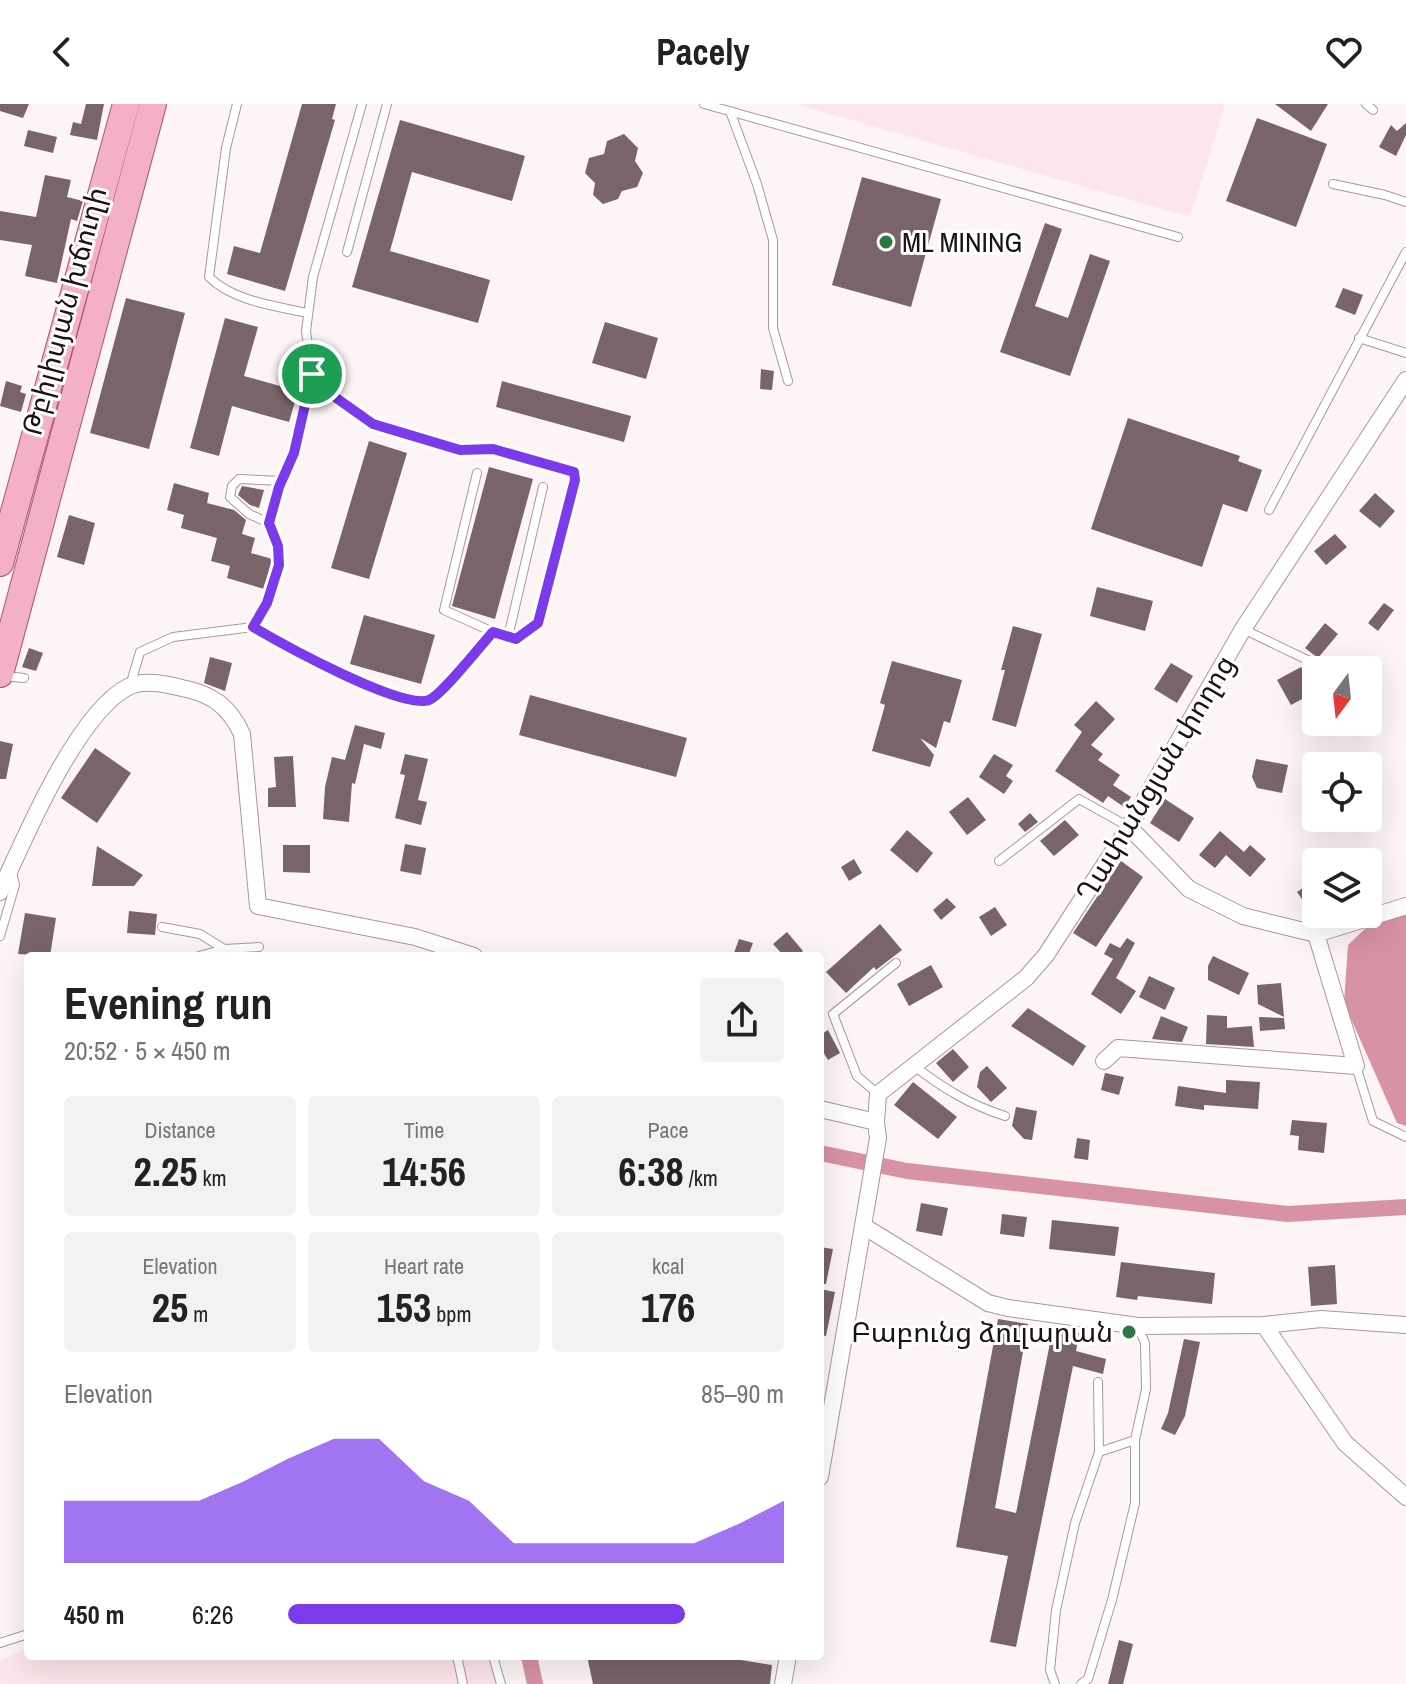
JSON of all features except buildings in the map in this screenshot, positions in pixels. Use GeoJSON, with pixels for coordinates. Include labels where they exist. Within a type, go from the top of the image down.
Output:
{"type":"FeatureCollection","features":[{"type":"Feature","properties":{"kind":"main road","name":"Թբիլիսյան խճուղի"},"geometry":{"type":"LineString","coordinates":[[8,676],[96,266],[126,104]]}},
{"type":"Feature","properties":{"kind":"main road","name":"Թբիլիսյան խճուղի"},"geometry":{"type":"LineString","coordinates":[[0,563],[96,266],[153,104]]}},
{"type":"Feature","properties":{"kind":"street","name":"Ղափանցյան փողոց"},"geometry":{"type":"LineString","coordinates":[[878,1094],[1026,978],[1046,955],[1129,827],[1243,629],[1406,380]]}},
{"type":"Feature","properties":{"kind":"street"},"geometry":{"type":"LineString","coordinates":[[0,892],[68,753],[103,707],[130,686],[158,683],[202,692],[232,713],[242,734],[258,906],[415,937],[462,952]]}},
{"type":"Feature","properties":{"kind":"street"},"geometry":{"type":"LineString","coordinates":[[1129,827],[1189,889],[1243,916],[1316,934],[1406,906]]}},
{"type":"Feature","properties":{"kind":"street"},"geometry":{"type":"LineString","coordinates":[[1104,1061],[1118,1048],[1356,1066],[1316,934]]}},
{"type":"Feature","properties":{"kind":"street"},"geometry":{"type":"LineString","coordinates":[[824,1455],[865,1227],[877,1130],[878,1094]]}},
{"type":"Feature","properties":{"kind":"street"},"geometry":{"type":"LineString","coordinates":[[824,1110],[877,1130]]}},
{"type":"Feature","properties":{"kind":"street"},"geometry":{"type":"LineString","coordinates":[[865,1227],[988,1303],[1008,1308],[1138,1326],[1264,1325],[1321,1319],[1406,1325]]}},
{"type":"Feature","properties":{"kind":"street"},"geometry":{"type":"LineString","coordinates":[[1264,1325],[1345,1443],[1406,1497]]}},
{"type":"Feature","properties":{"kind":"street"},"geometry":{"type":"LineString","coordinates":[[783,1684],[787,1660]]}},
{"type":"Feature","properties":{"kind":"lane"},"geometry":{"type":"LineString","coordinates":[[237,104],[226,148],[209,277],[218,287],[242,296],[271,306],[308,313]]}},
{"type":"Feature","properties":{"kind":"lane"},"geometry":{"type":"LineString","coordinates":[[253,627],[267,603],[279,565],[278,546],[269,523],[294,453],[312,374],[307,344],[313,277],[362,104]]}},
{"type":"Feature","properties":{"kind":"lane"},"geometry":{"type":"LineString","coordinates":[[347,252],[387,104]]}},
{"type":"Feature","properties":{"kind":"lane"},"geometry":{"type":"LineString","coordinates":[[704,104],[1178,237]]}},
{"type":"Feature","properties":{"kind":"lane"},"geometry":{"type":"LineString","coordinates":[[730,111],[757,184],[773,240],[773,328],[788,381]]}},
{"type":"Feature","properties":{"kind":"lane"},"geometry":{"type":"LineString","coordinates":[[1333,184],[1406,202]]}},
{"type":"Feature","properties":{"kind":"lane"},"geometry":{"type":"LineString","coordinates":[[1269,510],[1406,252]]}},
{"type":"Feature","properties":{"kind":"lane"},"geometry":{"type":"LineString","coordinates":[[1359,338],[1406,353]]}},
{"type":"Feature","properties":{"kind":"lane"},"geometry":{"type":"LineString","coordinates":[[312,374],[332,395],[373,424],[460,450],[493,449],[574,472],[575,480],[538,623],[516,639],[444,610],[477,473]]}},
{"type":"Feature","properties":{"kind":"lane"},"geometry":{"type":"LineString","coordinates":[[269,523],[239,507],[230,497],[232,486],[239,479],[282,481]]}},
{"type":"Feature","properties":{"kind":"lane"},"geometry":{"type":"LineString","coordinates":[[508,637],[543,487]]}},
{"type":"Feature","properties":{"kind":"lane"},"geometry":{"type":"LineString","coordinates":[[130,686],[137,656],[151,647],[173,637],[253,627],[320,665],[412,701],[429,700],[441,691],[493,632]]}},
{"type":"Feature","properties":{"kind":"lane"},"geometry":{"type":"LineString","coordinates":[[1243,629],[1302,657]]}},
{"type":"Feature","properties":{"kind":"lane"},"geometry":{"type":"LineString","coordinates":[[999,861],[1079,799],[1129,827]]}},
{"type":"Feature","properties":{"kind":"lane"},"geometry":{"type":"LineString","coordinates":[[0,936],[15,885],[11,868]]}},
{"type":"Feature","properties":{"kind":"lane"},"geometry":{"type":"LineString","coordinates":[[162,927],[200,934],[224,949]]}},
{"type":"Feature","properties":{"kind":"lane"},"geometry":{"type":"LineString","coordinates":[[213,952],[259,947]]}},
{"type":"Feature","properties":{"kind":"lane"},"geometry":{"type":"LineString","coordinates":[[878,1094],[857,1076],[833,1014],[896,963]]}},
{"type":"Feature","properties":{"kind":"lane"},"geometry":{"type":"LineString","coordinates":[[914,1066],[950,1093],[982,1109],[1005,1116]]}},
{"type":"Feature","properties":{"kind":"lane"},"geometry":{"type":"LineString","coordinates":[[1356,1066],[1373,1121],[1406,1137]]}},
{"type":"Feature","properties":{"kind":"lane"},"geometry":{"type":"LineString","coordinates":[[1081,1684],[1088,1679],[1112,1600],[1135,1503],[1135,1440],[1146,1389],[1145,1343],[1138,1326]]}},
{"type":"Feature","properties":{"kind":"lane"},"geometry":{"type":"LineString","coordinates":[[1055,1684],[1050,1670],[1056,1610],[1075,1523],[1099,1452],[1098,1382]]}},
{"type":"Feature","properties":{"kind":"lane"},"geometry":{"type":"LineString","coordinates":[[1099,1452],[1135,1440]]}},
{"type":"Feature","properties":{"kind":"lane"},"geometry":{"type":"LineString","coordinates":[[0,1643],[24,1635]]}},
{"type":"Feature","properties":{"kind":"lane"},"geometry":{"type":"LineString","coordinates":[[458,1660],[463,1684]]}},
{"type":"Feature","properties":{"kind":"lane"},"geometry":{"type":"LineString","coordinates":[[494,1660],[501,1684]]}},
{"type":"Feature","properties":{"kind":"shaded area"},"geometry":{"type":"Polygon","coordinates":[[[795,104],[1225,104],[1190,217],[795,104]]]}},
{"type":"Feature","properties":{"kind":"shaded area"},"geometry":{"type":"Polygon","coordinates":[[[1406,915],[1406,1126],[1397,1123],[1344,1003],[1348,945],[1366,928],[1382,928],[1382,920],[1406,915]]]}},
{"type":"Feature","properties":{"kind":"shaded area"},"geometry":{"type":"Polygon","coordinates":[[[24,1649],[24,1660],[496,1660],[502,1684],[0,1684],[0,1661],[24,1649]]]}},
{"type":"Feature","properties":{"kind":"waterway"},"geometry":{"type":"LineString","coordinates":[[824,1154],[907,1171],[1288,1214],[1406,1207]]}},
{"type":"Feature","properties":{"kind":"waterway"},"geometry":{"type":"LineString","coordinates":[[530,1660],[535,1684]]}},
{"type":"Feature","properties":{"kind":"place","name":"ML MINING"},"geometry":{"type":"Point","coordinates":[886,242]}},
{"type":"Feature","properties":{"kind":"place","name":"Բաբունց ձուլարան"},"geometry":{"type":"Point","coordinates":[1129,1332]}},
{"type":"Feature","properties":{"kind":"route"},"geometry":{"type":"LineString","coordinates":[[312,374],[332,395],[373,424],[460,450],[493,449],[574,472],[575,480],[538,623],[516,639],[493,632],[441,691],[429,700],[412,701],[320,665],[253,627],[267,603],[279,565],[278,546],[269,523],[279,487],[294,453],[312,374]]}}]}
